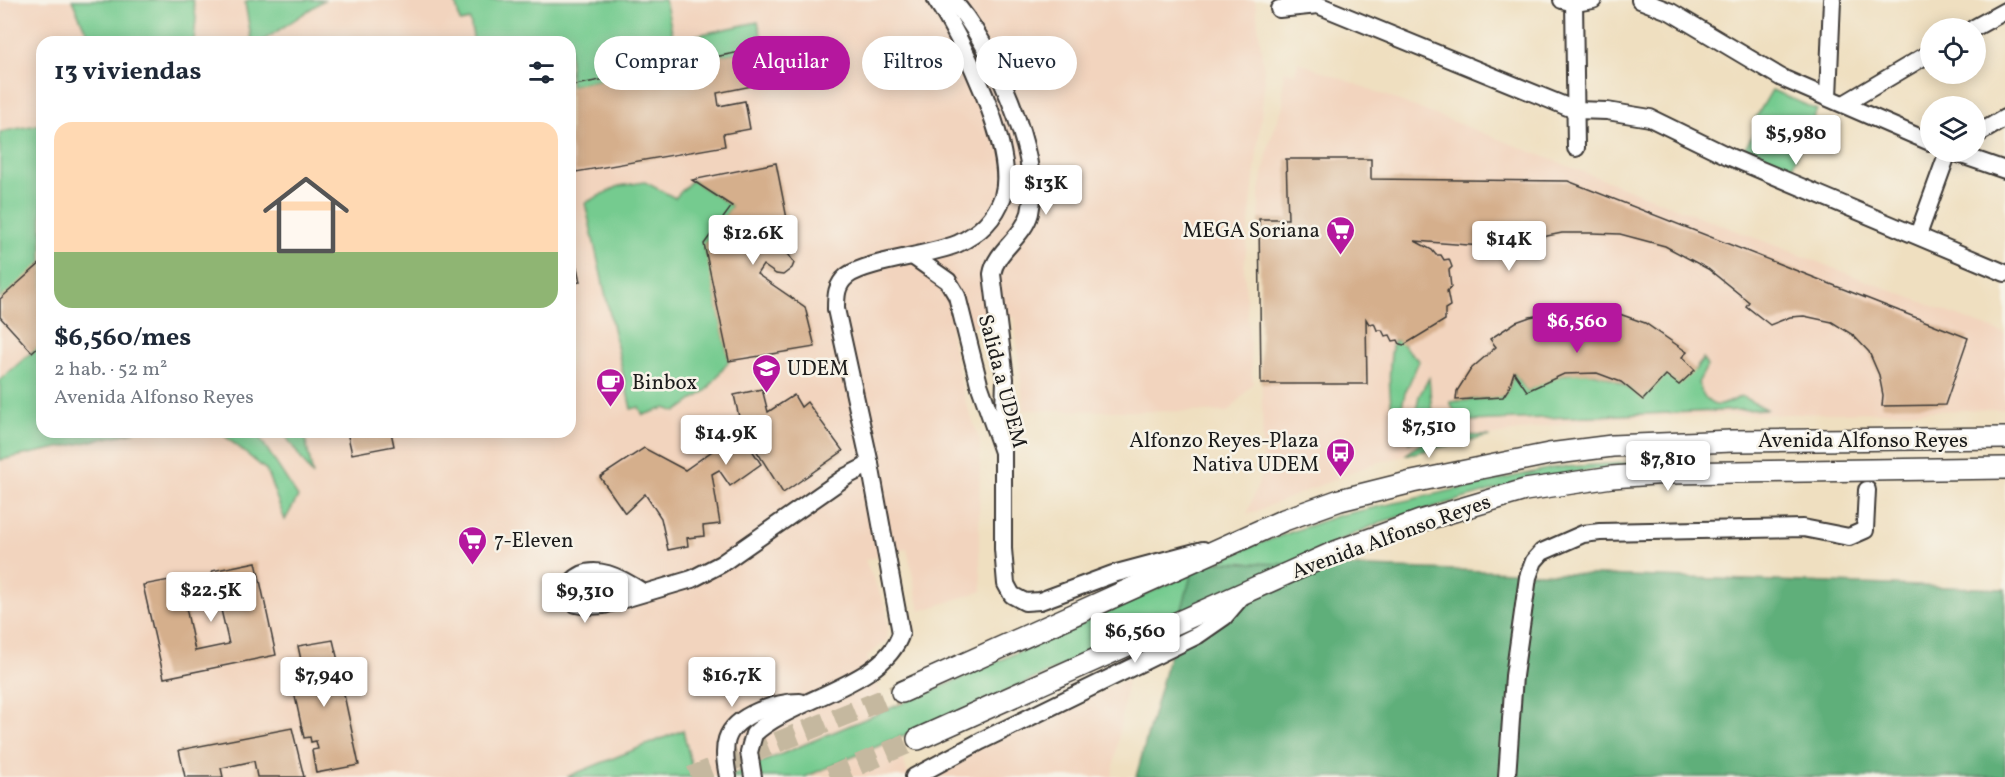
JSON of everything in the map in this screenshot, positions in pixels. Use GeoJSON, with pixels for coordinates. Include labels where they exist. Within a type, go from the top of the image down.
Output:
{"type":"FeatureCollection","features":[{"type":"Feature","properties":{"kind":"main road","name":"Avenida Alfonso Reyes"},"geometry":{"type":"LineString","coordinates":[[902,692],[1230,543],[1340,500],[1549,454],[1654,443],[2005,438]]}},
{"type":"Feature","properties":{"kind":"main road","name":"Avenida Alfonso Reyes"},"geometry":{"type":"LineString","coordinates":[[918,739],[1244,593],[1367,541],[1504,494],[1612,477],[1668,473],[2005,468]]}},
{"type":"Feature","properties":{"kind":"street"},"geometry":{"type":"LineString","coordinates":[[753,777],[749,752],[754,734],[807,702],[871,670],[897,646],[901,633],[870,464],[836,309],[836,295],[840,284],[848,276],[861,269],[914,257],[957,243],[981,230],[996,210],[1003,195],[1006,176],[990,109],[969,57],[936,0]]}},
{"type":"Feature","properties":{"kind":"street"},"geometry":{"type":"LineString","coordinates":[[952,0],[966,15],[1012,104],[1025,141],[1030,168],[1030,212],[1013,243],[994,263],[992,274],[1005,379],[1003,452]]}},
{"type":"Feature","properties":{"kind":"street"},"geometry":{"type":"LineString","coordinates":[[1576,148],[1570,1],[1593,0]]}},
{"type":"Feature","properties":{"kind":"street"},"geometry":{"type":"LineString","coordinates":[[1640,0],[1671,12],[1782,78],[1920,138]]}},
{"type":"Feature","properties":{"kind":"street"},"geometry":{"type":"LineString","coordinates":[[1832,0],[1836,100]]}},
{"type":"Feature","properties":{"kind":"street"},"geometry":{"type":"LineString","coordinates":[[1279,9],[1319,2],[1575,110],[1607,111],[1650,118],[1730,157],[2005,273]]}},
{"type":"Feature","properties":{"kind":"street"},"geometry":{"type":"LineString","coordinates":[[1986,21],[2005,11]]}},
{"type":"Feature","properties":{"kind":"street"},"geometry":{"type":"LineString","coordinates":[[1836,100],[1920,58]]}},
{"type":"Feature","properties":{"kind":"street"},"geometry":{"type":"LineString","coordinates":[[1986,129],[2005,118]]}},
{"type":"Feature","properties":{"kind":"street"},"geometry":{"type":"LineString","coordinates":[[1917,235],[1944,162]]}},
{"type":"Feature","properties":{"kind":"street"},"geometry":{"type":"LineString","coordinates":[[1982,162],[2005,170]]}},
{"type":"Feature","properties":{"kind":"street","name":"Salida a UDEM"},"geometry":{"type":"LineString","coordinates":[[914,257],[948,281],[957,296],[979,384],[1003,452],[1006,584],[1017,598],[1025,602],[1040,601],[1113,574],[1230,543]]}},
{"type":"Feature","properties":{"kind":"street"},"geometry":{"type":"LineString","coordinates":[[645,593],[676,585],[721,564],[847,476],[870,464]]}},
{"type":"Feature","properties":{"kind":"street"},"geometry":{"type":"LineString","coordinates":[[1507,777],[1514,676],[1528,577],[1534,561],[1542,552],[1583,534],[1642,529],[1803,528],[1849,537],[1865,530],[1867,490]]}},
{"type":"Feature","properties":{"kind":"street"},"geometry":{"type":"LineString","coordinates":[[914,777],[981,741],[1198,635],[1224,617],[1244,593]]}},
{"type":"Feature","properties":{"kind":"street"},"geometry":{"type":"LineString","coordinates":[[728,777],[727,738],[735,728],[752,715],[770,708],[788,702],[807,702]]}},
{"type":"Feature","properties":{"kind":"shaded area","name":"UDEM"},"geometry":{"type":"Polygon","coordinates":[[[0,0],[1255,0],[1265,80],[1244,269],[1253,383],[1229,412],[1024,410],[1014,317],[950,331],[965,400],[980,441],[979,548],[982,591],[920,611],[907,548],[865,560],[886,608],[888,627],[887,640],[867,657],[909,777],[0,777],[0,600],[4,591],[0,569],[0,0]]]}},
{"type":"Feature","properties":{"kind":"shaded area"},"geometry":{"type":"Polygon","coordinates":[[[1298,62],[2005,334],[2005,409],[1620,418],[1570,422],[1490,436],[1375,463],[1247,515],[1263,470],[1259,196],[1269,144],[1283,106],[1283,70],[1295,73],[1298,62]]]}},
{"type":"Feature","properties":{"kind":"shaded area"},"geometry":{"type":"Polygon","coordinates":[[[1128,679],[1112,777],[933,777],[965,755],[1128,679]]]}},
{"type":"Feature","properties":{"kind":"green space"},"geometry":{"type":"Polygon","coordinates":[[[72,0],[193,0],[196,18],[194,36],[91,36],[72,0]]]}},
{"type":"Feature","properties":{"kind":"green space"},"geometry":{"type":"Polygon","coordinates":[[[249,0],[324,0],[270,36],[251,36],[245,3],[249,0]]]}},
{"type":"Feature","properties":{"kind":"green space"},"geometry":{"type":"Polygon","coordinates":[[[455,0],[665,0],[673,36],[594,36],[594,81],[576,85],[576,36],[473,36],[470,20],[460,22],[455,0]]]}},
{"type":"Feature","properties":{"kind":"green space"},"geometry":{"type":"Polygon","coordinates":[[[758,22],[761,36],[732,36],[732,53],[720,56],[720,36],[693,36],[758,22]]]}},
{"type":"Feature","properties":{"kind":"green space"},"geometry":{"type":"Polygon","coordinates":[[[1772,90],[1817,110],[1790,172],[1742,154],[1759,122],[1755,119],[1772,90]]]}},
{"type":"Feature","properties":{"kind":"green space"},"geometry":{"type":"Polygon","coordinates":[[[36,125],[36,310],[0,299],[0,132],[36,125]]]}},
{"type":"Feature","properties":{"kind":"green space"},"geometry":{"type":"Polygon","coordinates":[[[692,180],[732,206],[705,244],[729,361],[707,390],[676,412],[665,408],[643,415],[639,407],[631,409],[585,203],[619,186],[645,182],[675,198],[692,180]]]}},
{"type":"Feature","properties":{"kind":"green space"},"geometry":{"type":"Polygon","coordinates":[[[1398,340],[1419,361],[1405,393],[1397,428],[1390,396],[1390,363],[1393,341],[1398,340]]]}},
{"type":"Feature","properties":{"kind":"green space"},"geometry":{"type":"Polygon","coordinates":[[[36,348],[36,438],[106,438],[0,460],[0,380],[36,348]]]}},
{"type":"Feature","properties":{"kind":"green space"},"geometry":{"type":"Polygon","coordinates":[[[1703,359],[1707,366],[1698,383],[1710,403],[1726,404],[1741,396],[1766,409],[1470,421],[1453,409],[1450,402],[1503,397],[1509,388],[1514,372],[1527,391],[1556,377],[1582,372],[1608,378],[1636,393],[1666,375],[1695,370],[1703,359]]]}},
{"type":"Feature","properties":{"kind":"green space"},"geometry":{"type":"Polygon","coordinates":[[[1429,378],[1432,413],[1438,427],[1409,443],[1419,396],[1429,378]]]}},
{"type":"Feature","properties":{"kind":"green space"},"geometry":{"type":"Polygon","coordinates":[[[1440,429],[1454,435],[1490,436],[1405,455],[1440,429]]]}},
{"type":"Feature","properties":{"kind":"green space"},"geometry":{"type":"Polygon","coordinates":[[[227,438],[260,438],[298,497],[285,520],[266,470],[227,438]]]}},
{"type":"Feature","properties":{"kind":"green space"},"geometry":{"type":"Polygon","coordinates":[[[287,438],[305,438],[313,476],[287,438]]]}},
{"type":"Feature","properties":{"kind":"green space"},"geometry":{"type":"Polygon","coordinates":[[[1691,458],[1539,477],[1381,522],[983,702],[805,777],[727,777],[941,687],[1252,546],[1337,516],[1552,468],[1691,458]]]}},
{"type":"Feature","properties":{"kind":"green space"},"geometry":{"type":"Polygon","coordinates":[[[1195,561],[2005,589],[2005,777],[1136,777],[1195,561]]]}},
{"type":"Feature","properties":{"kind":"green space"},"geometry":{"type":"Polygon","coordinates":[[[683,730],[694,777],[567,777],[574,774],[683,730]]]}},
{"type":"Feature","properties":{"kind":"building"},"geometry":{"type":"Polygon","coordinates":[[[732,54],[732,90],[717,93],[719,106],[745,101],[750,129],[723,134],[725,146],[576,172],[576,85],[594,81],[594,90],[720,90],[720,56],[732,54]]]}},
{"type":"Feature","properties":{"kind":"building"},"geometry":{"type":"Polygon","coordinates":[[[1286,159],[1371,159],[1371,179],[1568,181],[1968,338],[1945,405],[1882,406],[1883,395],[1879,375],[1869,352],[1853,335],[1832,322],[1804,316],[1790,317],[1770,325],[1746,306],[1749,302],[1708,269],[1665,246],[1620,234],[1593,233],[1562,233],[1482,246],[1415,241],[1432,250],[1436,255],[1441,255],[1444,260],[1449,259],[1452,267],[1449,270],[1451,287],[1447,291],[1450,306],[1445,309],[1445,320],[1404,345],[1398,340],[1393,341],[1390,335],[1385,336],[1382,330],[1377,330],[1374,323],[1369,324],[1366,319],[1367,384],[1261,384],[1259,219],[1288,219],[1286,159]]]}},
{"type":"Feature","properties":{"kind":"building"},"geometry":{"type":"Polygon","coordinates":[[[776,163],[792,244],[781,238],[776,245],[789,255],[794,263],[792,268],[783,275],[776,274],[763,265],[757,274],[805,307],[815,347],[729,361],[704,244],[732,206],[692,180],[776,163]]]}},
{"type":"Feature","properties":{"kind":"building"},"geometry":{"type":"Polygon","coordinates":[[[576,263],[580,282],[576,283],[576,263]]]}},
{"type":"Feature","properties":{"kind":"building"},"geometry":{"type":"Polygon","coordinates":[[[36,267],[36,348],[32,352],[0,317],[0,299],[36,267]]]}},
{"type":"Feature","properties":{"kind":"building"},"geometry":{"type":"Polygon","coordinates":[[[1573,308],[1611,311],[1645,323],[1687,352],[1682,357],[1695,370],[1679,385],[1666,375],[1643,400],[1621,382],[1597,373],[1564,374],[1527,391],[1514,372],[1509,388],[1503,397],[1456,400],[1457,391],[1471,369],[1496,347],[1490,339],[1516,322],[1573,308]]]}},
{"type":"Feature","properties":{"kind":"building"},"geometry":{"type":"Polygon","coordinates":[[[762,389],[768,412],[794,395],[801,407],[807,402],[843,451],[783,493],[753,445],[750,447],[761,464],[730,486],[719,470],[712,474],[720,524],[703,526],[704,536],[687,538],[688,546],[668,550],[661,518],[645,494],[625,513],[600,477],[644,448],[685,470],[742,430],[734,395],[762,389]]]}},
{"type":"Feature","properties":{"kind":"building"},"geometry":{"type":"Polygon","coordinates":[[[348,438],[392,438],[394,446],[352,454],[348,438]]]}},
{"type":"Feature","properties":{"kind":"building"},"geometry":{"type":"Polygon","coordinates":[[[256,562],[276,655],[164,678],[143,585],[180,578],[195,651],[229,644],[212,571],[256,562]]]}},
{"type":"Feature","properties":{"kind":"building"},"geometry":{"type":"Polygon","coordinates":[[[333,640],[340,669],[337,677],[343,690],[359,765],[316,773],[312,750],[318,749],[316,741],[311,742],[310,737],[304,738],[291,678],[304,674],[298,646],[333,640]]]}},
{"type":"Feature","properties":{"kind":"building"},"geometry":{"type":"Polygon","coordinates":[[[292,728],[304,777],[257,777],[254,761],[221,768],[223,777],[185,777],[179,750],[292,728]]]}},
{"type":"Feature","properties":{"kind":"tunnel"},"geometry":{"type":"LineString","coordinates":[[691,777],[902,692]]}},
{"type":"Feature","properties":{"kind":"tunnel"},"geometry":{"type":"LineString","coordinates":[[830,777],[918,739]]}},
{"type":"Feature","properties":{"kind":"place","name":"MEGA Soriana"},"geometry":{"type":"Point","coordinates":[1341,256]}},
{"type":"Feature","properties":{"kind":"place","name":"UDEM"},"geometry":{"type":"Point","coordinates":[766,394]}},
{"type":"Feature","properties":{"kind":"place","name":"Binbox"},"geometry":{"type":"Point","coordinates":[611,408]}},
{"type":"Feature","properties":{"kind":"place","name":"Alfonzo Reyes-Plaza Nativa UDEM"},"geometry":{"type":"Point","coordinates":[1340,478]}},
{"type":"Feature","properties":{"kind":"place","name":"7-Eleven"},"geometry":{"type":"Point","coordinates":[473,566]}}]}
